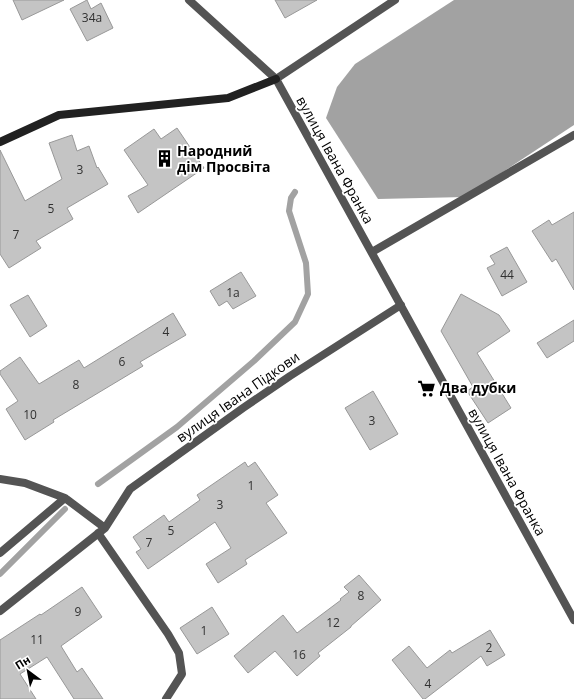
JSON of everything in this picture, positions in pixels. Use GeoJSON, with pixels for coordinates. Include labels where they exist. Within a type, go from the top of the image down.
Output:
{"type":"FeatureCollection","features":[{"type":"Feature","properties":{"kind":"street","name":"вулиця Івана Франка"},"geometry":{"type":"LineString","coordinates":[[189,0],[276,79],[574,620]]}},
{"type":"Feature","properties":{"kind":"street"},"geometry":{"type":"LineString","coordinates":[[0,142],[59,116],[228,98],[276,79],[396,0]]}},
{"type":"Feature","properties":{"kind":"street"},"geometry":{"type":"LineString","coordinates":[[372,252],[574,135]]}},
{"type":"Feature","properties":{"kind":"street","name":"вулиця Івана Підкови"},"geometry":{"type":"LineString","coordinates":[[0,611],[101,531],[130,489],[249,404],[401,305]]}},
{"type":"Feature","properties":{"kind":"street"},"geometry":{"type":"LineString","coordinates":[[0,479],[25,483],[65,498],[101,531],[179,653],[182,674],[166,699]]}},
{"type":"Feature","properties":{"kind":"street"},"geometry":{"type":"LineString","coordinates":[[0,554],[65,498]]}},
{"type":"Feature","properties":{"kind":"shaded area"},"geometry":{"type":"Polygon","coordinates":[[[454,0],[574,0],[574,125],[465,197],[378,199],[326,118],[337,87],[355,64],[454,0]]]}},
{"type":"Feature","properties":{"kind":"building"},"geometry":{"type":"Polygon","coordinates":[[[13,0],[64,0],[22,20],[13,0]]]}},
{"type":"Feature","properties":{"kind":"building"},"geometry":{"type":"Polygon","coordinates":[[[87,0],[91,9],[101,3],[113,28],[87,41],[70,9],[87,0]]]}},
{"type":"Feature","properties":{"kind":"building"},"geometry":{"type":"Polygon","coordinates":[[[275,0],[317,0],[285,18],[275,0]]]}},
{"type":"Feature","properties":{"kind":"building","name":"Народний дім Просвіта"},"geometry":{"type":"Polygon","coordinates":[[[177,128],[204,168],[138,213],[128,196],[148,185],[124,150],[154,129],[161,139],[177,128]]]}},
{"type":"Feature","properties":{"kind":"building"},"geometry":{"type":"Polygon","coordinates":[[[72,135],[77,151],[89,146],[97,168],[98,167],[108,184],[67,208],[73,219],[36,241],[41,248],[9,268],[0,254],[0,150],[25,201],[62,179],[49,143],[72,135]]]}},
{"type":"Feature","properties":{"kind":"building"},"geometry":{"type":"Polygon","coordinates":[[[574,212],[574,290],[556,259],[552,262],[532,231],[549,220],[552,225],[574,212]]]}},
{"type":"Feature","properties":{"kind":"building"},"geometry":{"type":"Polygon","coordinates":[[[507,247],[527,282],[502,296],[487,268],[495,264],[490,256],[507,247]]]}},
{"type":"Feature","properties":{"kind":"building"},"geometry":{"type":"Polygon","coordinates":[[[241,272],[256,296],[233,309],[227,301],[219,306],[210,291],[241,272]]]}},
{"type":"Feature","properties":{"kind":"building"},"geometry":{"type":"Polygon","coordinates":[[[461,294],[499,315],[510,331],[477,353],[511,408],[488,423],[467,391],[473,387],[441,331],[461,294]]]}},
{"type":"Feature","properties":{"kind":"building"},"geometry":{"type":"Polygon","coordinates":[[[28,295],[47,326],[30,337],[10,305],[28,295]]]}},
{"type":"Feature","properties":{"kind":"building"},"geometry":{"type":"Polygon","coordinates":[[[173,313],[186,335],[140,362],[143,366],[53,420],[54,422],[25,440],[6,409],[18,401],[0,374],[0,371],[20,357],[39,384],[79,360],[84,368],[173,313]]]}},
{"type":"Feature","properties":{"kind":"building"},"geometry":{"type":"Polygon","coordinates":[[[574,320],[574,341],[547,358],[537,343],[574,320]]]}},
{"type":"Feature","properties":{"kind":"building"},"geometry":{"type":"Polygon","coordinates":[[[373,391],[398,434],[370,450],[345,408],[373,391]]]}},
{"type":"Feature","properties":{"kind":"building"},"geometry":{"type":"Polygon","coordinates":[[[245,462],[248,467],[255,462],[278,495],[266,503],[287,533],[245,560],[247,564],[218,583],[206,564],[231,548],[215,522],[148,569],[136,552],[141,549],[133,537],[164,515],[169,522],[200,500],[197,495],[245,462]]]}},
{"type":"Feature","properties":{"kind":"building"},"geometry":{"type":"Polygon","coordinates":[[[359,575],[381,600],[351,627],[318,653],[320,656],[297,676],[275,651],[248,673],[234,656],[283,615],[297,633],[341,600],[340,599],[349,592],[344,587],[359,575]]]}},
{"type":"Feature","properties":{"kind":"building"},"geometry":{"type":"Polygon","coordinates":[[[82,587],[102,617],[61,646],[77,672],[82,668],[103,699],[74,699],[47,657],[20,674],[36,699],[0,699],[0,640],[40,614],[41,615],[82,587]]]}},
{"type":"Feature","properties":{"kind":"building"},"geometry":{"type":"Polygon","coordinates":[[[212,607],[229,634],[197,654],[180,628],[212,607]]]}},
{"type":"Feature","properties":{"kind":"building"},"geometry":{"type":"Polygon","coordinates":[[[490,630],[505,655],[487,666],[481,656],[425,699],[423,699],[392,660],[409,646],[427,668],[450,650],[452,653],[490,630]]]}},
{"type":"Feature","properties":{"kind":"waterway"},"geometry":{"type":"LineString","coordinates":[[98,484],[177,427],[254,361],[295,322],[308,294],[306,263],[289,211],[291,198],[295,192]]}},
{"type":"Feature","properties":{"kind":"waterway"},"geometry":{"type":"LineString","coordinates":[[0,574],[65,509]]}},
{"type":"Feature","properties":{"kind":"place","name":"Народний дім Просвіта"},"geometry":{"type":"Point","coordinates":[164,159]}},
{"type":"Feature","properties":{"kind":"place","name":"Два дубки"},"geometry":{"type":"Point","coordinates":[427,388]}}]}
